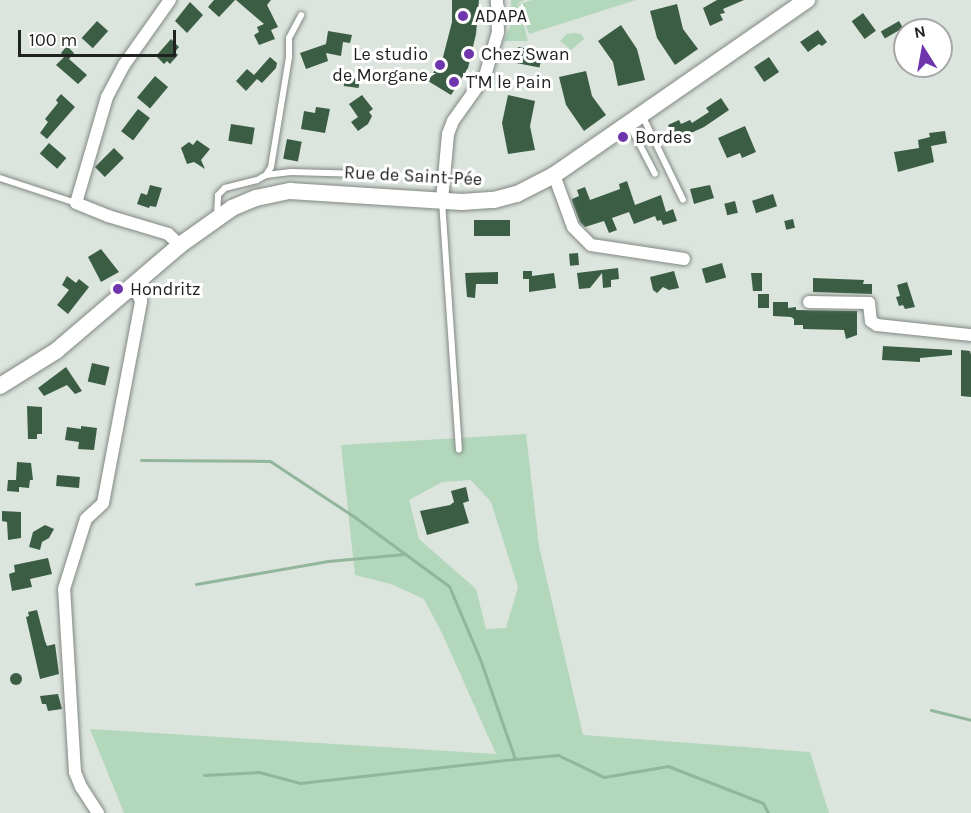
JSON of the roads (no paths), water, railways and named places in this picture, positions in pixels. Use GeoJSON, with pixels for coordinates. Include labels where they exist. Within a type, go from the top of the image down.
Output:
{"type":"FeatureCollection","features":[{"type":"Feature","properties":{"kind":"main road","name":"Rue de Saint-Pée"},"geometry":{"type":"LineString","coordinates":[[0,386],[56,351],[180,245],[217,217],[256,198],[290,191],[442,200],[494,200],[517,194],[554,175],[807,0]]}},
{"type":"Feature","properties":{"kind":"street"},"geometry":{"type":"LineString","coordinates":[[170,0],[124,65],[107,96],[76,203],[108,216],[168,234],[180,245]]}},
{"type":"Feature","properties":{"kind":"street"},"geometry":{"type":"LineString","coordinates":[[442,200],[448,134],[453,121],[485,76],[498,32],[497,0]]}},
{"type":"Feature","properties":{"kind":"street"},"geometry":{"type":"LineString","coordinates":[[554,175],[573,227],[591,245],[684,260]]}},
{"type":"Feature","properties":{"kind":"street"},"geometry":{"type":"LineString","coordinates":[[98,813],[81,787],[75,772],[64,589],[86,519],[103,503],[141,302],[134,285]]}},
{"type":"Feature","properties":{"kind":"street"},"geometry":{"type":"LineString","coordinates":[[809,302],[869,303],[871,321],[877,325],[971,335]]}},
{"type":"Feature","properties":{"kind":"lane"},"geometry":{"type":"LineString","coordinates":[[266,175],[271,167],[289,57],[289,38],[301,15]]}},
{"type":"Feature","properties":{"kind":"lane"},"geometry":{"type":"LineString","coordinates":[[635,119],[655,174]]}},
{"type":"Feature","properties":{"kind":"lane"},"geometry":{"type":"LineString","coordinates":[[635,119],[683,200]]}},
{"type":"Feature","properties":{"kind":"lane"},"geometry":{"type":"LineString","coordinates":[[217,217],[219,195],[225,189],[266,175],[291,172],[364,174]]}},
{"type":"Feature","properties":{"kind":"lane"},"geometry":{"type":"LineString","coordinates":[[0,178],[76,203]]}},
{"type":"Feature","properties":{"kind":"lane"},"geometry":{"type":"LineString","coordinates":[[442,200],[459,449]]}},
{"type":"Feature","properties":{"kind":"waterway"},"geometry":{"type":"LineString","coordinates":[[141,460],[270,461],[356,518],[449,586],[480,659],[515,759],[558,755],[604,777],[668,766],[763,803],[768,813]]}},
{"type":"Feature","properties":{"kind":"waterway"},"geometry":{"type":"LineString","coordinates":[[196,584],[328,561],[405,554]]}},
{"type":"Feature","properties":{"kind":"waterway"},"geometry":{"type":"LineString","coordinates":[[931,710],[971,720]]}},
{"type":"Feature","properties":{"kind":"waterway"},"geometry":{"type":"LineString","coordinates":[[204,775],[259,772],[300,783],[515,759]]}},
{"type":"Feature","properties":{"kind":"place","name":"ADAPA"},"geometry":{"type":"Point","coordinates":[463,16]}},
{"type":"Feature","properties":{"kind":"place","name":"Chez Swan"},"geometry":{"type":"Point","coordinates":[469,54]}},
{"type":"Feature","properties":{"kind":"place","name":"Le studio de Morgane"},"geometry":{"type":"Point","coordinates":[440,65]}},
{"type":"Feature","properties":{"kind":"place","name":"T'M le Pain"},"geometry":{"type":"Point","coordinates":[454,82]}},
{"type":"Feature","properties":{"kind":"place","name":"Bordes"},"geometry":{"type":"Point","coordinates":[623,137]}},
{"type":"Feature","properties":{"kind":"place","name":"Hondritz"},"geometry":{"type":"Point","coordinates":[118,289]}}]}
